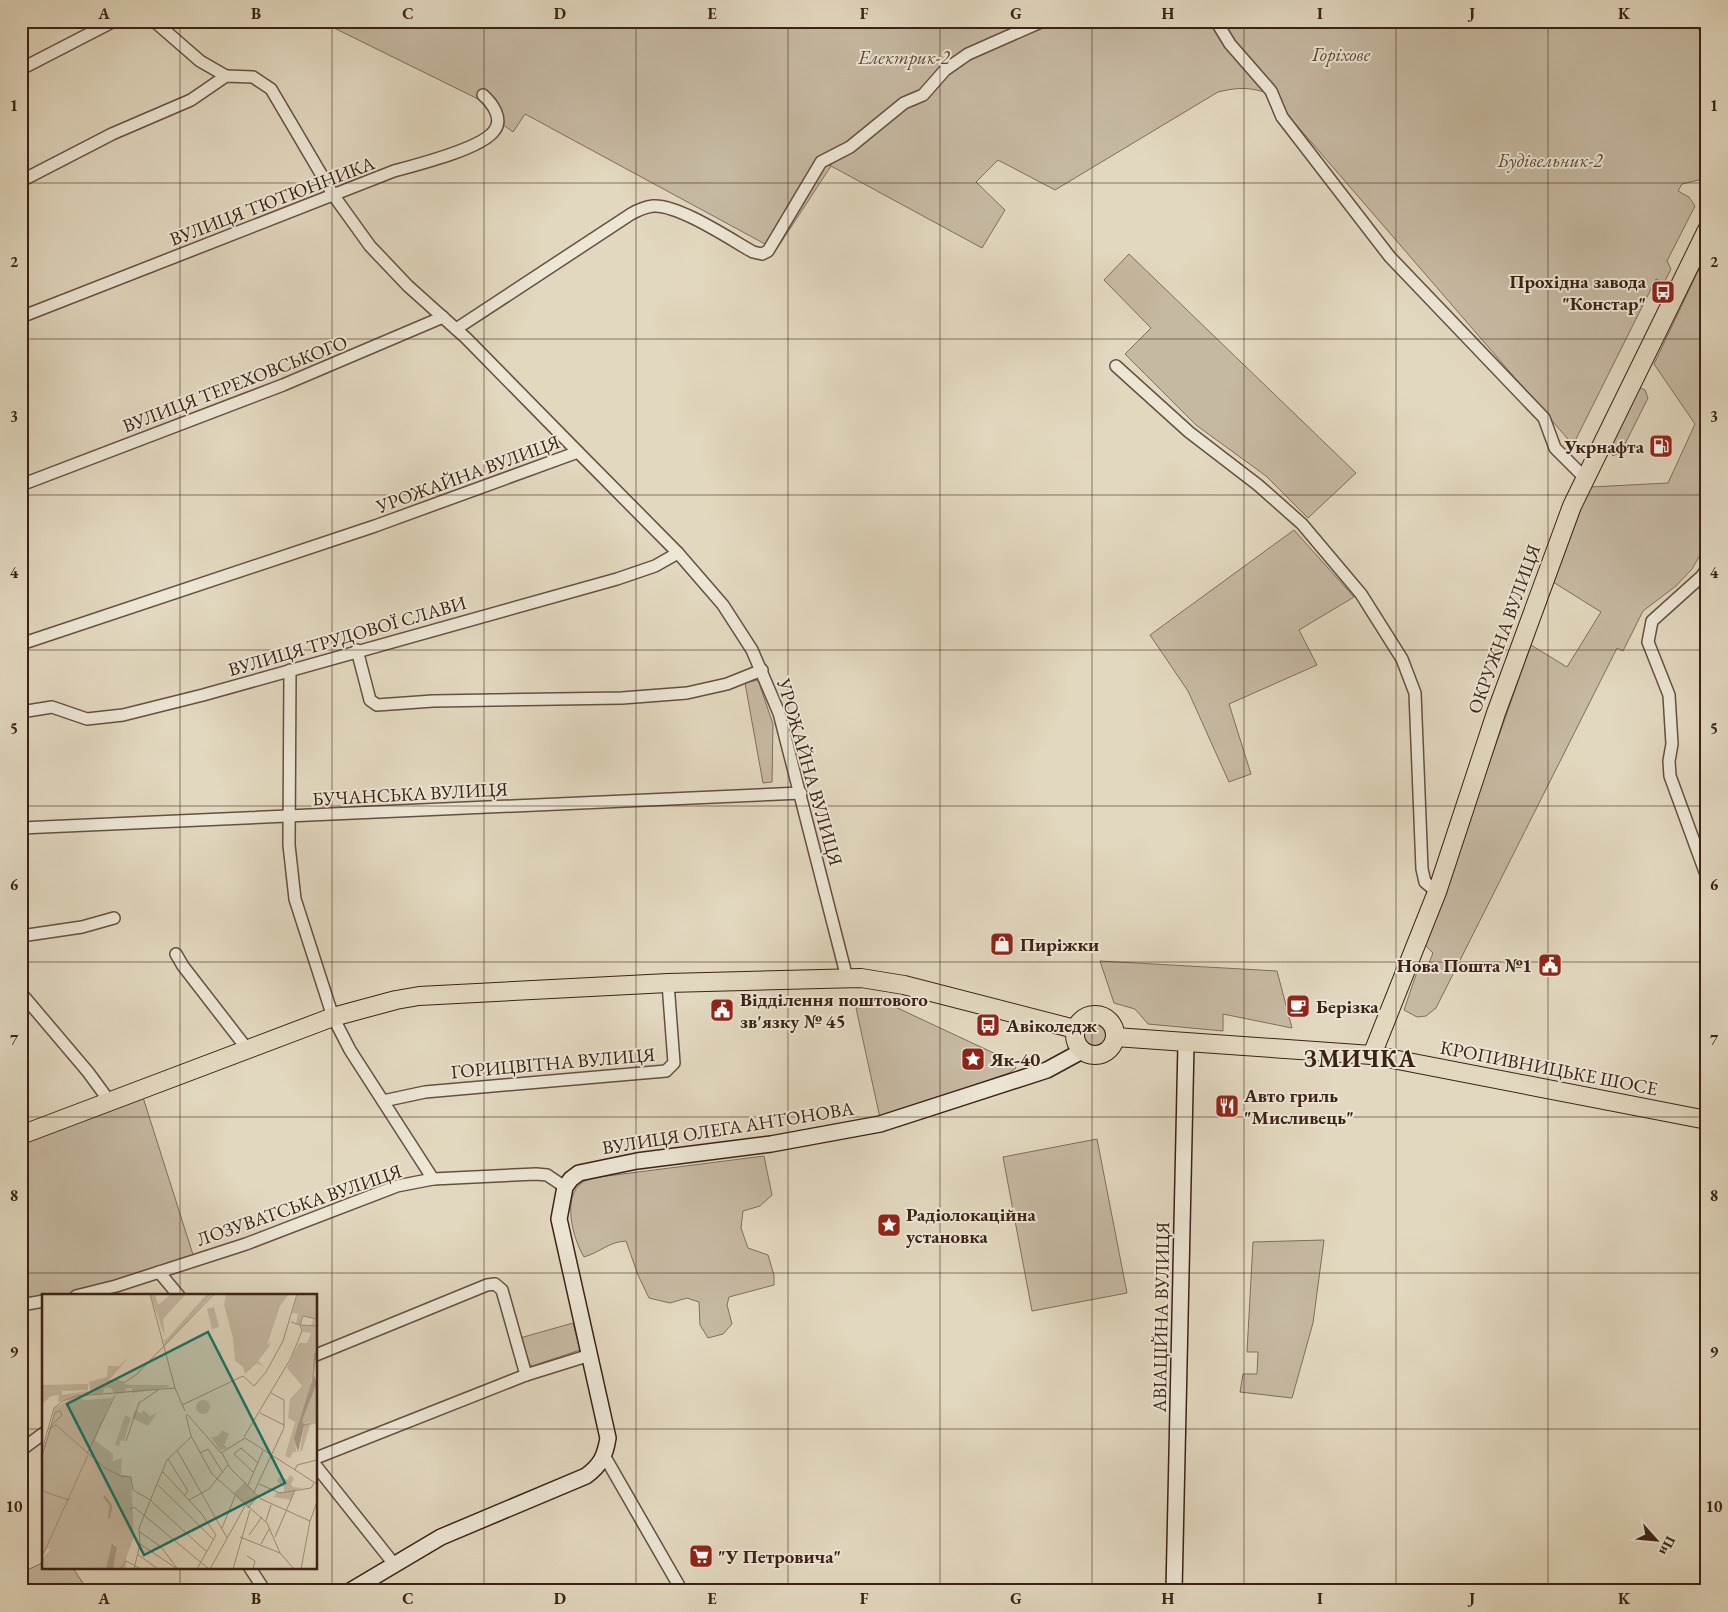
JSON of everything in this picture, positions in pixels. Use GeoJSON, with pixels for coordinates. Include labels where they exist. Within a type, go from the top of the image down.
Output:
{"type":"FeatureCollection","features":[{"type":"Feature","properties":{"kind":"main road","name":"ОКРУЖНА ВУЛИЦЯ"},"geometry":{"type":"LineString","coordinates":[[1372,1055],[1437,892],[1496,713],[1572,506],[1707,230]]}},
{"type":"Feature","properties":{"kind":"main road"},"geometry":{"type":"LineString","coordinates":[[21,1135],[333,1017],[396,1000],[419,996],[668,983],[847,978],[904,985],[1075,1029]]}},
{"type":"Feature","properties":{"kind":"main road"},"geometry":{"type":"LineString","coordinates":[[1098,1015],[1108,1019],[1114,1028],[1115,1037],[1110,1047],[1102,1054],[1091,1055],[1082,1052],[1075,1040],[1075,1029],[1080,1021],[1089,1016],[1098,1015]]}},
{"type":"Feature","properties":{"kind":"main road","name":"КРОПИВНИЦЬКЕ ШОСЕ"},"geometry":{"type":"LineString","coordinates":[[1115,1037],[1186,1044],[1372,1055],[1707,1120]]}},
{"type":"Feature","properties":{"kind":"main road","name":"АВІАЦІЙНА ВУЛИЦЯ"},"geometry":{"type":"LineString","coordinates":[[1174,1591],[1186,1044]]}},
{"type":"Feature","properties":{"kind":"main road","name":"ВУЛИЦЯ ОЛЕГА АНТОНОВА"},"geometry":{"type":"LineString","coordinates":[[565,1187],[579,1173],[598,1168],[771,1144],[880,1124],[1047,1070],[1082,1052]]}},
{"type":"Feature","properties":{"kind":"main road"},"geometry":{"type":"LineString","coordinates":[[350,1591],[394,1564],[468,1524],[586,1476],[605,1457],[608,1438],[559,1219],[565,1187]]}},
{"type":"Feature","properties":{"kind":"street"},"geometry":{"type":"LineString","coordinates":[[21,69],[114,21]]}},
{"type":"Feature","properties":{"kind":"street"},"geometry":{"type":"LineString","coordinates":[[154,21],[200,61],[226,76],[253,77],[271,90],[334,196],[370,246],[387,265],[456,329],[578,452]]}},
{"type":"Feature","properties":{"kind":"street"},"geometry":{"type":"LineString","coordinates":[[456,329],[630,214],[653,206],[672,210],[753,252],[762,254],[768,251],[822,162],[850,147],[904,103],[923,94],[944,70],[968,54],[1043,21]]}},
{"type":"Feature","properties":{"kind":"street"},"geometry":{"type":"LineString","coordinates":[[1216,21],[1230,44],[1271,92],[1282,117],[1390,257],[1544,418],[1555,448],[1585,478]]}},
{"type":"Feature","properties":{"kind":"street"},"geometry":{"type":"LineString","coordinates":[[21,181],[112,134],[191,100],[226,76]]}},
{"type":"Feature","properties":{"kind":"street","name":"ВУЛИЦЯ ТЮТЮННИКА"},"geometry":{"type":"LineString","coordinates":[[21,317],[394,171],[438,159],[485,139],[496,129],[498,121],[493,105],[482,95]]}},
{"type":"Feature","properties":{"kind":"street","name":"ВУЛИЦЯ ТЕРЕХОВСЬКОГО"},"geometry":{"type":"LineString","coordinates":[[21,484],[283,385],[443,317]]}},
{"type":"Feature","properties":{"kind":"street"},"geometry":{"type":"LineString","coordinates":[[1116,366],[1189,432],[1258,484],[1302,524],[1361,594],[1402,659],[1415,694],[1422,869],[1425,882],[1437,892]]}},
{"type":"Feature","properties":{"kind":"street","name":"УРОЖАЙНА ВУЛИЦЯ"},"geometry":{"type":"LineString","coordinates":[[21,644],[375,526],[578,452],[678,553],[740,628],[762,670],[779,713],[847,978]]}},
{"type":"Feature","properties":{"kind":"street","name":"ВУЛИЦЯ ТРУДОВОЇ СЛАВИ"},"geometry":{"type":"LineString","coordinates":[[21,712],[52,707],[79,718],[107,718],[203,695],[356,650],[639,572],[678,553]]}},
{"type":"Feature","properties":{"kind":"street"},"geometry":{"type":"LineString","coordinates":[[1707,568],[1702,576],[1652,621],[1648,642],[1668,695],[1672,744],[1669,761],[1670,776],[1707,877]]}},
{"type":"Feature","properties":{"kind":"street"},"geometry":{"type":"LineString","coordinates":[[356,650],[370,700],[378,705],[433,701],[622,698],[688,693],[727,684],[762,670]]}},
{"type":"Feature","properties":{"kind":"street"},"geometry":{"type":"LineString","coordinates":[[290,670],[289,844],[295,899],[333,1017],[350,1050],[433,1180]]}},
{"type":"Feature","properties":{"kind":"street","name":"БУЧАНСЬКА ВУЛИЦЯ"},"geometry":{"type":"LineString","coordinates":[[21,828],[801,793]]}},
{"type":"Feature","properties":{"kind":"street"},"geometry":{"type":"LineString","coordinates":[[21,936],[82,927],[114,918]]}},
{"type":"Feature","properties":{"kind":"street"},"geometry":{"type":"LineString","coordinates":[[176,954],[183,966],[248,1050]]}},
{"type":"Feature","properties":{"kind":"street","name":"ГОРИЦВІТНА ВУЛИЦЯ"},"geometry":{"type":"LineString","coordinates":[[383,1101],[425,1092],[666,1071],[674,1062],[668,983]]}},
{"type":"Feature","properties":{"kind":"street"},"geometry":{"type":"LineString","coordinates":[[21,994],[88,1072],[110,1102]]}},
{"type":"Feature","properties":{"kind":"street","name":"ЛОЗУВАТСЬКА ВУЛИЦЯ"},"geometry":{"type":"LineString","coordinates":[[84,1294],[116,1286],[246,1244],[390,1188],[433,1180],[536,1174],[546,1175],[565,1187]]}},
{"type":"Feature","properties":{"kind":"street"},"geometry":{"type":"LineString","coordinates":[[159,1272],[177,1294]]}},
{"type":"Feature","properties":{"kind":"street"},"geometry":{"type":"LineString","coordinates":[[318,1354],[487,1285],[495,1284],[502,1290],[526,1375]]}},
{"type":"Feature","properties":{"kind":"street"},"geometry":{"type":"LineString","coordinates":[[21,1305],[42,1301]]}},
{"type":"Feature","properties":{"kind":"street"},"geometry":{"type":"LineString","coordinates":[[318,1457],[526,1375],[590,1355]]}},
{"type":"Feature","properties":{"kind":"street"},"geometry":{"type":"LineString","coordinates":[[21,1450],[42,1435]]}},
{"type":"Feature","properties":{"kind":"street"},"geometry":{"type":"LineString","coordinates":[[605,1457],[682,1591]]}},
{"type":"Feature","properties":{"kind":"street"},"geometry":{"type":"LineString","coordinates":[[318,1469],[394,1564]]}},
{"type":"Feature","properties":{"kind":"street"},"geometry":{"type":"LineString","coordinates":[[251,1570],[265,1591]]}},
{"type":"Feature","properties":{"kind":"green space","name":"Електрик-2"},"geometry":{"type":"Polygon","coordinates":[[[320,21],[1029,21],[966,50],[942,68],[920,91],[897,101],[844,145],[820,159],[830,166],[905,107],[926,98],[947,73],[969,57],[1050,21],[1212,21],[1231,52],[1270,94],[1244,88],[1218,92],[1055,190],[998,160],[976,182],[1005,210],[982,248],[831,166],[776,250],[525,114],[513,132],[499,122],[480,100],[320,21]]]}},
{"type":"Feature","properties":{"kind":"green space","name":"Будівельник-2"},"geometry":{"type":"Polygon","coordinates":[[[1220,21],[1694,21],[1707,45],[1707,178],[1682,184],[1678,191],[1689,197],[1695,206],[1667,261],[1671,269],[1664,283],[1656,279],[1573,445],[1280,106],[1220,21]]]}},
{"type":"Feature","properties":{"kind":"green space"},"geometry":{"type":"Polygon","coordinates":[[[1129,254],[1356,473],[1308,518],[1266,476],[1196,425],[1125,354],[1151,328],[1104,280],[1129,254]]]}},
{"type":"Feature","properties":{"kind":"green space"},"geometry":{"type":"Polygon","coordinates":[[[1707,267],[1707,543],[1692,569],[1676,586],[1643,611],[1623,651],[1617,648],[1436,1008],[1426,1016],[1417,1017],[1404,1010],[1419,966],[1429,963],[1433,953],[1425,945],[1531,645],[1567,667],[1601,612],[1553,582],[1588,490],[1591,487],[1668,483],[1695,424],[1654,364],[1698,271],[1707,267]]]}},
{"type":"Feature","properties":{"kind":"green space"},"geometry":{"type":"Polygon","coordinates":[[[1637,389],[1645,390],[1648,398],[1621,452],[1613,456],[1607,450],[1637,389]]]}},
{"type":"Feature","properties":{"kind":"green space"},"geometry":{"type":"Polygon","coordinates":[[[1294,530],[1354,597],[1299,630],[1317,665],[1229,704],[1251,774],[1229,782],[1188,691],[1150,635],[1294,530]]]}},
{"type":"Feature","properties":{"kind":"green space"},"geometry":{"type":"Polygon","coordinates":[[[758,680],[773,724],[772,782],[763,783],[745,683],[758,680]]]}},
{"type":"Feature","properties":{"kind":"green space"},"geometry":{"type":"Polygon","coordinates":[[[1100,961],[1277,971],[1292,1028],[1223,1014],[1223,1031],[1148,1024],[1135,1009],[1114,1003],[1100,961]]]}},
{"type":"Feature","properties":{"kind":"green space"},"geometry":{"type":"Polygon","coordinates":[[[891,1005],[1013,1062],[1016,1068],[1009,1073],[880,1118],[856,1008],[891,1005]]]}},
{"type":"Feature","properties":{"kind":"green space"},"geometry":{"type":"Polygon","coordinates":[[[1095,1022],[1104,1026],[1108,1035],[1104,1044],[1095,1048],[1086,1044],[1082,1035],[1086,1026],[1095,1022]]]}},
{"type":"Feature","properties":{"kind":"green space"},"geometry":{"type":"Polygon","coordinates":[[[141,1091],[195,1261],[83,1294],[42,1294],[42,1297],[21,1305],[21,1135],[141,1091]]]}},
{"type":"Feature","properties":{"kind":"green space"},"geometry":{"type":"Polygon","coordinates":[[[1097,1139],[1127,1293],[1032,1311],[1003,1157],[1097,1139]]]}},
{"type":"Feature","properties":{"kind":"green space"},"geometry":{"type":"Polygon","coordinates":[[[764,1156],[772,1195],[760,1206],[743,1211],[741,1228],[748,1248],[768,1255],[774,1275],[774,1285],[729,1297],[727,1305],[732,1324],[723,1334],[708,1338],[700,1325],[699,1302],[687,1298],[670,1303],[649,1298],[638,1275],[626,1241],[614,1243],[584,1257],[573,1229],[571,1207],[572,1197],[576,1189],[585,1181],[599,1177],[764,1156]]]}},
{"type":"Feature","properties":{"kind":"green space"},"geometry":{"type":"Polygon","coordinates":[[[1324,1240],[1313,1323],[1292,1398],[1240,1392],[1243,1374],[1257,1374],[1258,1352],[1247,1352],[1253,1242],[1324,1240]]]}},
{"type":"Feature","properties":{"kind":"green space"},"geometry":{"type":"Polygon","coordinates":[[[573,1323],[580,1350],[532,1366],[528,1364],[520,1338],[573,1323]]]}},
{"type":"Feature","properties":{"kind":"green space"},"geometry":{"type":"Polygon","coordinates":[[[42,1563],[42,1570],[74,1570],[86,1588],[84,1591],[21,1591],[21,1573],[42,1563]]]}},
{"type":"Feature","properties":{"kind":"place","name":"Прохідна завода \"Констар\""},"geometry":{"type":"Point","coordinates":[1663,292]}},
{"type":"Feature","properties":{"kind":"place","name":"Укрнафта"},"geometry":{"type":"Point","coordinates":[1661,446]}},
{"type":"Feature","properties":{"kind":"place","name":"Пиріжки"},"geometry":{"type":"Point","coordinates":[1002,944]}},
{"type":"Feature","properties":{"kind":"place","name":"Нова Пошта №1"},"geometry":{"type":"Point","coordinates":[1550,965]}},
{"type":"Feature","properties":{"kind":"place","name":"Берізка"},"geometry":{"type":"Point","coordinates":[1298,1006]}},
{"type":"Feature","properties":{"kind":"place","name":"Відділення поштового зв'язку № 45"},"geometry":{"type":"Point","coordinates":[722,1010]}},
{"type":"Feature","properties":{"kind":"place","name":"Авіколедж"},"geometry":{"type":"Point","coordinates":[988,1025]}},
{"type":"Feature","properties":{"kind":"place","name":"Як-40"},"geometry":{"type":"Point","coordinates":[973,1059]}},
{"type":"Feature","properties":{"kind":"place","name":"Авто гриль \"Мисливець\""},"geometry":{"type":"Point","coordinates":[1227,1106]}},
{"type":"Feature","properties":{"kind":"place","name":"Радіолокаційна установка"},"geometry":{"type":"Point","coordinates":[889,1225]}},
{"type":"Feature","properties":{"kind":"place","name":"\"У Петровича\""},"geometry":{"type":"Point","coordinates":[701,1556]}},
{"type":"Feature","properties":{"kind":"district","name":"ЗМИЧКА"},"geometry":{"type":"Point","coordinates":[1360,1058]}},
{"type":"Feature","properties":{"kind":"park label","name":"Горіхове"},"geometry":{"type":"Point","coordinates":[1341,54]}}]}
